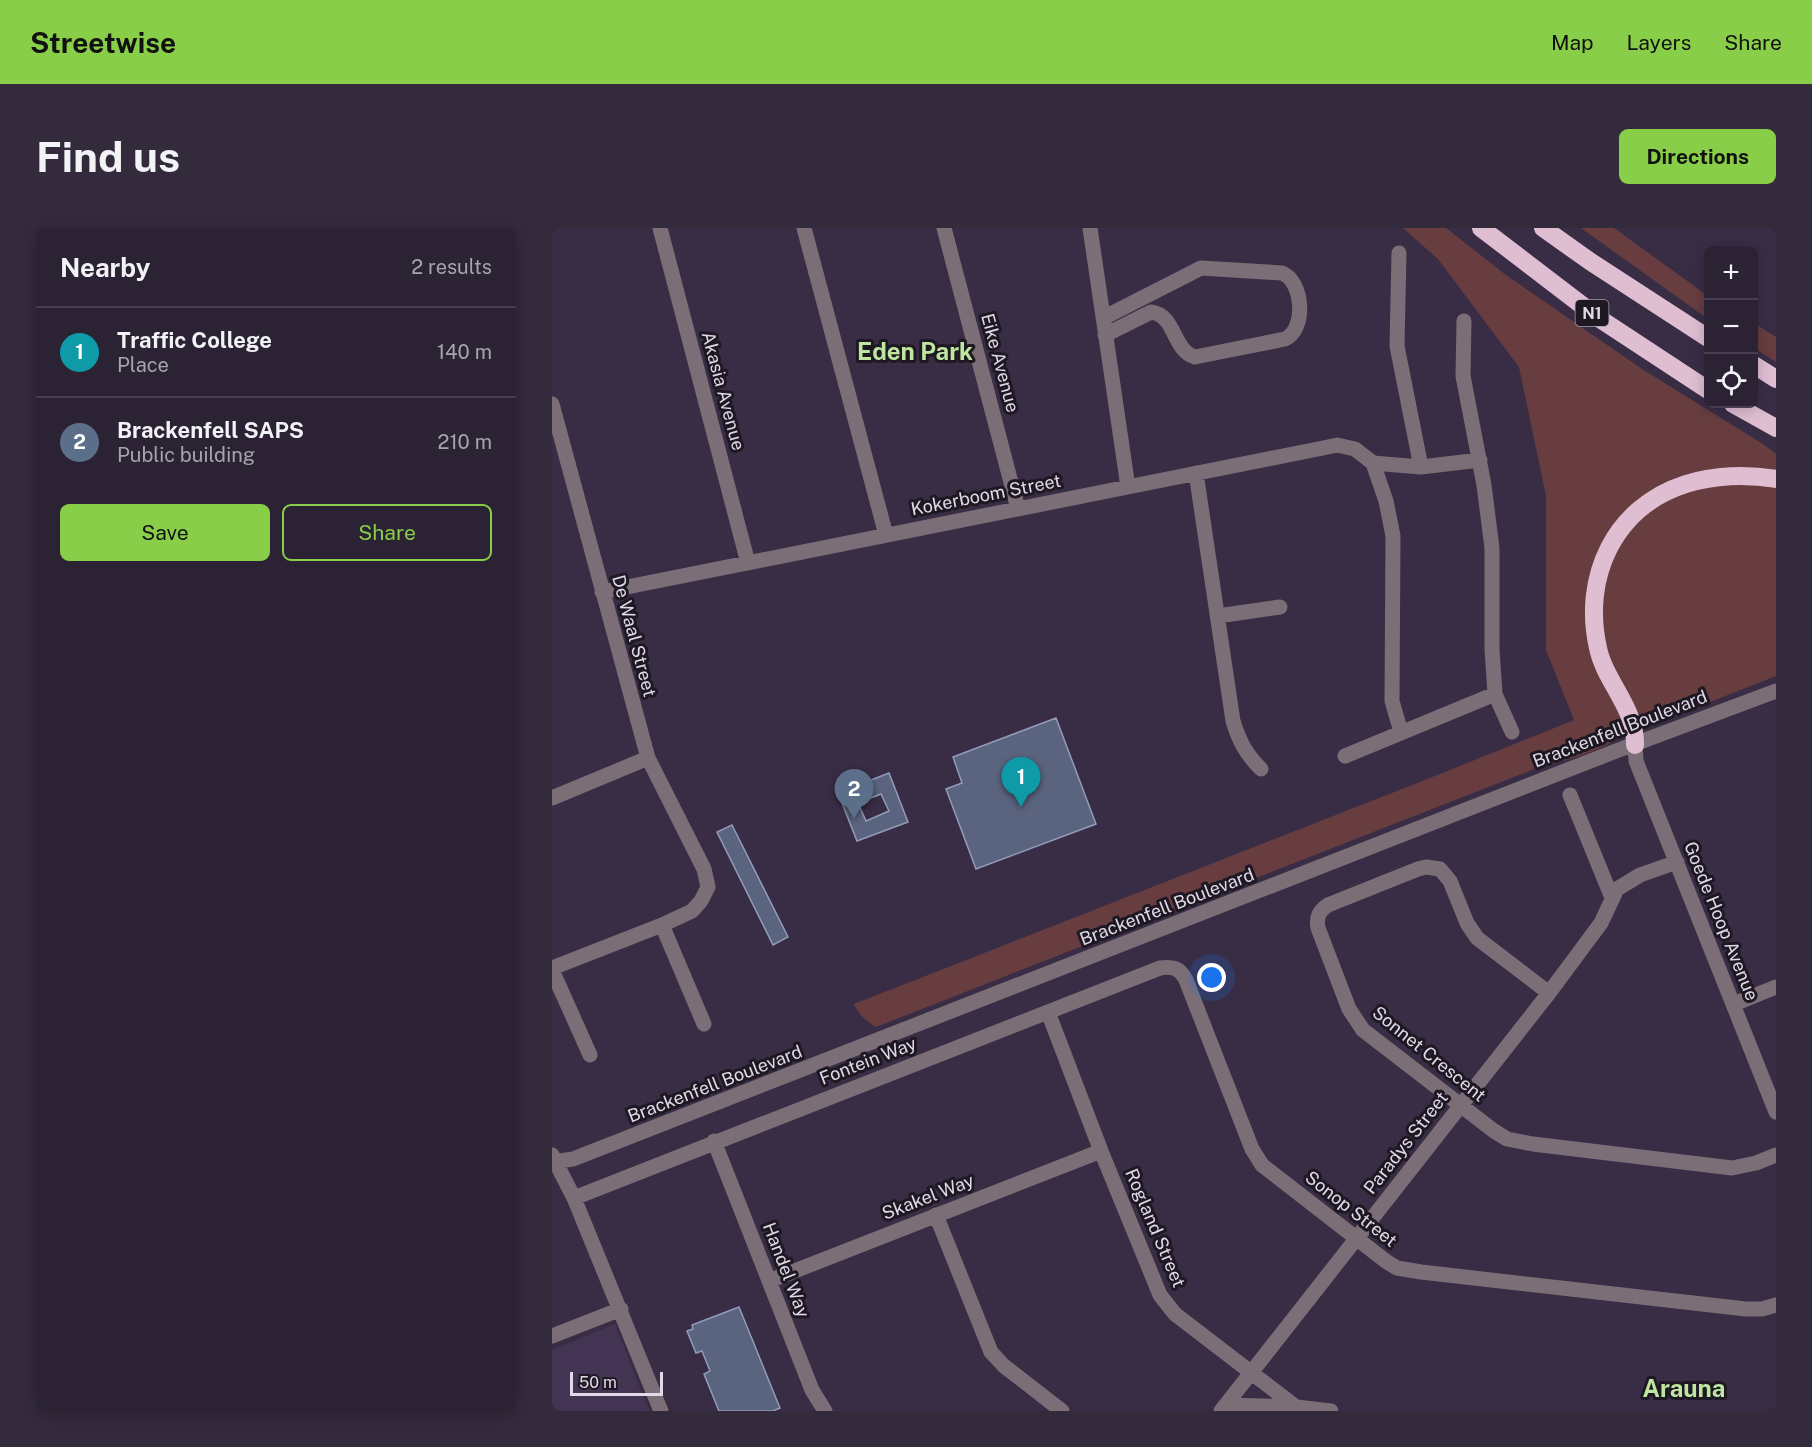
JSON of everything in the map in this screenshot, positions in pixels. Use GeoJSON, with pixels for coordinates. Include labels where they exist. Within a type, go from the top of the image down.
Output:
{"type":"FeatureCollection","features":[{"type":"Feature","properties":{"kind":"highway","name":"N1"},"geometry":{"type":"LineString","coordinates":[[1481,228],[1600,319],[1704,387]]}},
{"type":"Feature","properties":{"kind":"highway","name":"N1"},"geometry":{"type":"LineString","coordinates":[[1543,228],[1704,335]]}},
{"type":"Feature","properties":{"kind":"highway"},"geometry":{"type":"LineString","coordinates":[[1562,228],[1591,262]]}},
{"type":"Feature","properties":{"kind":"highway"},"geometry":{"type":"LineString","coordinates":[[1758,368],[1776,379]]}},
{"type":"Feature","properties":{"kind":"highway"},"geometry":{"type":"LineString","coordinates":[[1740,408],[1776,428]]}},
{"type":"Feature","properties":{"kind":"highway"},"geometry":{"type":"LineString","coordinates":[[1635,745],[1634,726],[1604,666],[1598,651],[1594,629],[1595,586],[1599,568],[1607,552],[1627,522],[1656,498],[1670,490],[1687,483],[1722,477],[1776,478]]}},
{"type":"Feature","properties":{"kind":"street","name":"Akasia Avenue"},"geometry":{"type":"LineString","coordinates":[[660,228],[748,563]]}},
{"type":"Feature","properties":{"kind":"street"},"geometry":{"type":"LineString","coordinates":[[804,228],[886,535]]}},
{"type":"Feature","properties":{"kind":"street","name":"Eike Avenue"},"geometry":{"type":"LineString","coordinates":[[944,228],[1018,509]]}},
{"type":"Feature","properties":{"kind":"street"},"geometry":{"type":"LineString","coordinates":[[1090,228],[1128,487]]}},
{"type":"Feature","properties":{"kind":"street"},"geometry":{"type":"LineString","coordinates":[[1399,253],[1397,346],[1421,467]]}},
{"type":"Feature","properties":{"kind":"street"},"geometry":{"type":"LineString","coordinates":[[1103,318],[1201,268],[1282,273],[1292,279],[1297,293],[1299,322],[1295,332],[1285,339],[1195,357],[1184,351],[1164,317],[1151,312],[1106,335]]}},
{"type":"Feature","properties":{"kind":"street"},"geometry":{"type":"LineString","coordinates":[[1464,321],[1463,376],[1480,460],[1493,561],[1492,649],[1495,694],[1512,732]]}},
{"type":"Feature","properties":{"kind":"street","name":"De Waal Street"},"geometry":{"type":"LineString","coordinates":[[552,404],[555,431],[648,758],[704,868],[708,887],[701,902],[692,911],[662,925]]}},
{"type":"Feature","properties":{"kind":"street","name":"Kokerboom Street"},"geometry":{"type":"LineString","coordinates":[[602,592],[1337,445],[1355,449],[1373,463]]}},
{"type":"Feature","properties":{"kind":"street"},"geometry":{"type":"LineString","coordinates":[[1401,732],[1392,701],[1391,522],[1373,463],[1421,467],[1480,460]]}},
{"type":"Feature","properties":{"kind":"street"},"geometry":{"type":"LineString","coordinates":[[1196,473],[1233,721],[1239,740],[1261,769]]}},
{"type":"Feature","properties":{"kind":"street"},"geometry":{"type":"LineString","coordinates":[[1218,616],[1280,607]]}},
{"type":"Feature","properties":{"kind":"street","name":"Brackenfell Boulevard"},"geometry":{"type":"LineString","coordinates":[[554,1164],[573,1159],[1776,691]]}},
{"type":"Feature","properties":{"kind":"street"},"geometry":{"type":"LineString","coordinates":[[1345,756],[1495,694]]}},
{"type":"Feature","properties":{"kind":"street","name":"Goede Hoop Avenue"},"geometry":{"type":"LineString","coordinates":[[1635,745],[1636,761],[1776,1112]]}},
{"type":"Feature","properties":{"kind":"street"},"geometry":{"type":"LineString","coordinates":[[552,798],[648,758]]}},
{"type":"Feature","properties":{"kind":"street"},"geometry":{"type":"LineString","coordinates":[[1570,795],[1612,898]]}},
{"type":"Feature","properties":{"kind":"street","name":"Paradys Street"},"geometry":{"type":"LineString","coordinates":[[1223,1408],[1549,993],[1601,923],[1617,889],[1640,875],[1677,862]]}},
{"type":"Feature","properties":{"kind":"street","name":"Sonnet Crescent"},"geometry":{"type":"LineString","coordinates":[[1549,993],[1477,938],[1467,923],[1450,881],[1445,873],[1434,867],[1418,869],[1328,904],[1317,919],[1318,928],[1349,1009],[1356,1021],[1377,1041],[1507,1139],[1732,1168],[1756,1163],[1776,1155]]}},
{"type":"Feature","properties":{"kind":"street"},"geometry":{"type":"LineString","coordinates":[[590,1055],[552,969],[662,925],[704,1024]]}},
{"type":"Feature","properties":{"kind":"street","name":"Fontein Way"},"geometry":{"type":"LineString","coordinates":[[574,1198],[714,1141],[1160,968],[1178,969]]}},
{"type":"Feature","properties":{"kind":"street","name":"Sonop Street"},"geometry":{"type":"LineString","coordinates":[[1178,969],[1191,991],[1252,1149],[1258,1158],[1270,1172],[1388,1262],[1404,1270],[1746,1309],[1762,1309],[1776,1305]]}},
{"type":"Feature","properties":{"kind":"street"},"geometry":{"type":"LineString","coordinates":[[1734,1004],[1776,987]]}},
{"type":"Feature","properties":{"kind":"street","name":"Rogland Street"},"geometry":{"type":"LineString","coordinates":[[1048,1012],[1153,1281],[1167,1306],[1296,1407]]}},
{"type":"Feature","properties":{"kind":"street","name":"Handel Way"},"geometry":{"type":"LineString","coordinates":[[714,1141],[812,1390],[825,1411]]}},
{"type":"Feature","properties":{"kind":"street","name":"Skakel Way"},"geometry":{"type":"LineString","coordinates":[[769,1281],[1101,1151]]}},
{"type":"Feature","properties":{"kind":"street"},"geometry":{"type":"LineString","coordinates":[[554,1164],[574,1198],[661,1411]]}},
{"type":"Feature","properties":{"kind":"street"},"geometry":{"type":"LineString","coordinates":[[936,1215],[991,1352],[1004,1366],[1062,1411]]}},
{"type":"Feature","properties":{"kind":"street"},"geometry":{"type":"LineString","coordinates":[[552,1336],[621,1309]]}},
{"type":"Feature","properties":{"kind":"street"},"geometry":{"type":"LineString","coordinates":[[1223,1408],[1296,1407],[1331,1411]]}},
{"type":"Feature","properties":{"kind":"shaded area"},"geometry":{"type":"Polygon","coordinates":[[[1403,228],[1446,228],[1506,275],[1642,369],[1776,454],[1776,473],[1666,487],[1591,581],[1626,729],[1611,743],[1598,749],[1534,769],[876,1027],[872,1025],[854,1004],[1574,720],[1546,650],[1546,496],[1519,367],[1438,259],[1403,228]]]}},
{"type":"Feature","properties":{"kind":"shaded area"},"geometry":{"type":"Polygon","coordinates":[[[1581,228],[1614,228],[1704,293],[1704,316],[1581,228]]]}},
{"type":"Feature","properties":{"kind":"shaded area"},"geometry":{"type":"Polygon","coordinates":[[[1758,326],[1776,337],[1776,362],[1758,351],[1758,326]]]}},
{"type":"Feature","properties":{"kind":"shaded area"},"geometry":{"type":"Polygon","coordinates":[[[1776,483],[1776,676],[1662,721],[1644,718],[1639,714],[1613,673],[1608,659],[1600,614],[1607,568],[1637,518],[1693,487],[1776,483]]]}},
{"type":"Feature","properties":{"kind":"shaded area"},"geometry":{"type":"Polygon","coordinates":[[[615,1324],[649,1411],[552,1411],[552,1350],[615,1324]]]}},
{"type":"Feature","properties":{"kind":"building"},"geometry":{"type":"Polygon","coordinates":[[[1056,718],[1096,824],[976,869],[946,789],[962,783],[953,757],[1056,718]]]}},
{"type":"Feature","properties":{"kind":"building"},"geometry":{"type":"Polygon","coordinates":[[[889,773],[908,822],[857,841],[838,793],[889,773]],[[881,794],[858,803],[866,821],[889,811],[881,794]]]}},
{"type":"Feature","properties":{"kind":"building"},"geometry":{"type":"Polygon","coordinates":[[[732,825],[788,937],[773,945],[717,832],[732,825]]]}},
{"type":"Feature","properties":{"kind":"building"},"geometry":{"type":"Polygon","coordinates":[[[739,1307],[780,1408],[773,1411],[719,1411],[704,1374],[710,1371],[702,1351],[696,1353],[687,1331],[693,1329],[692,1325],[739,1307]]]}},
{"type":"Feature","properties":{"kind":"place","name":"Traffic College"},"geometry":{"type":"Point","coordinates":[1021,807]}},
{"type":"Feature","properties":{"kind":"place","name":"Brackenfell SAPS"},"geometry":{"type":"Point","coordinates":[854,819]}},
{"type":"Feature","properties":{"kind":"district","name":"Eden Park"},"geometry":{"type":"Point","coordinates":[915,352]}},
{"type":"Feature","properties":{"kind":"district","name":"Arauna"},"geometry":{"type":"Point","coordinates":[1684,1389]}}]}
